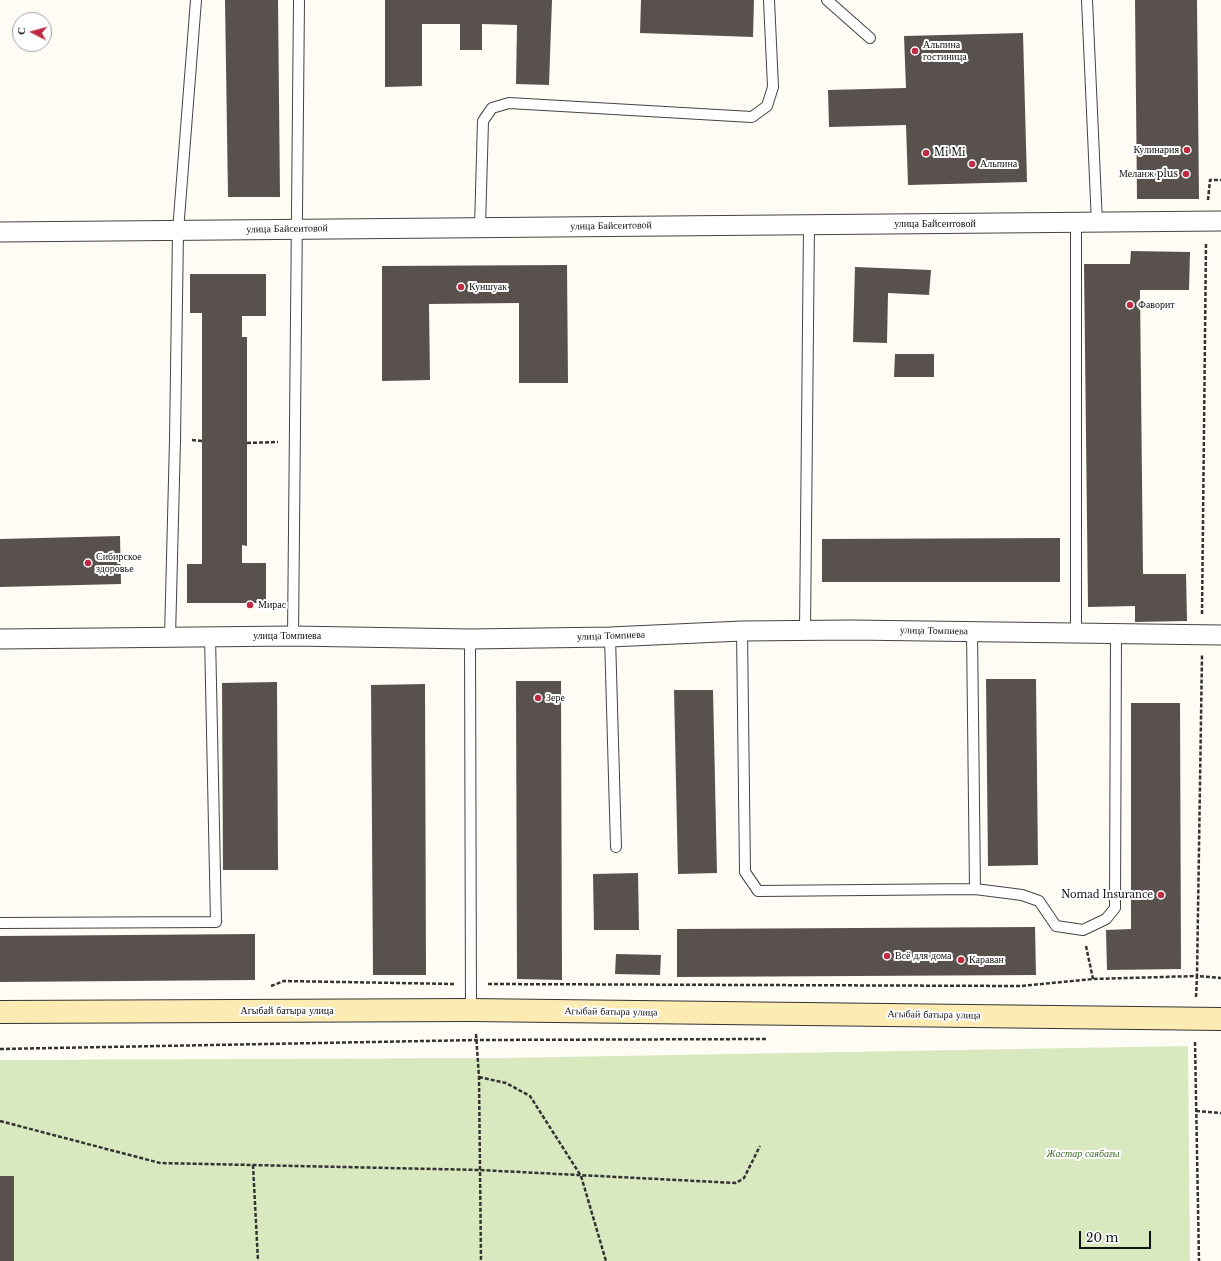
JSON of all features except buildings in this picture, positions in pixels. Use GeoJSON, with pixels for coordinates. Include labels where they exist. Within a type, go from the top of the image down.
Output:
{"type":"FeatureCollection","features":[{"type":"Feature","properties":{"kind":"main road","name":"Агыбай батыра улица"},"geometry":{"type":"LineString","coordinates":[[0,1012],[472,1010],[1221,1019]]}},
{"type":"Feature","properties":{"kind":"street","name":"улица Байсеитовой"},"geometry":{"type":"LineString","coordinates":[[0,232],[1214,222]]}},
{"type":"Feature","properties":{"kind":"street","name":"улица Томпиева"},"geometry":{"type":"LineString","coordinates":[[0,639],[293,636],[470,639],[610,637],[742,631],[804,630],[1221,635]]}},
{"type":"Feature","properties":{"kind":"lane"},"geometry":{"type":"LineString","coordinates":[[170,637],[178,230],[196,0]]}},
{"type":"Feature","properties":{"kind":"lane"},"geometry":{"type":"LineString","coordinates":[[293,636],[299,0]]}},
{"type":"Feature","properties":{"kind":"lane"},"geometry":{"type":"LineString","coordinates":[[480,227],[483,121],[492,108],[509,104],[752,117],[767,106],[774,87],[769,0]]}},
{"type":"Feature","properties":{"kind":"lane"},"geometry":{"type":"LineString","coordinates":[[827,0],[870,38]]}},
{"type":"Feature","properties":{"kind":"lane"},"geometry":{"type":"LineString","coordinates":[[1087,0],[1097,223]]}},
{"type":"Feature","properties":{"kind":"lane"},"geometry":{"type":"LineString","coordinates":[[1076,224],[1076,633]]}},
{"type":"Feature","properties":{"kind":"lane"},"geometry":{"type":"LineString","coordinates":[[804,630],[809,225]]}},
{"type":"Feature","properties":{"kind":"lane"},"geometry":{"type":"LineString","coordinates":[[742,631],[745,872],[758,891],[975,888],[1022,895],[1039,901],[1056,926],[1083,930],[1106,919],[1115,908],[1116,634]]}},
{"type":"Feature","properties":{"kind":"lane"},"geometry":{"type":"LineString","coordinates":[[972,632],[975,888]]}},
{"type":"Feature","properties":{"kind":"lane"},"geometry":{"type":"LineString","coordinates":[[0,923],[216,922],[210,636]]}},
{"type":"Feature","properties":{"kind":"lane"},"geometry":{"type":"LineString","coordinates":[[610,637],[616,847]]}},
{"type":"Feature","properties":{"kind":"lane"},"geometry":{"type":"LineString","coordinates":[[470,639],[472,1010]]}},
{"type":"Feature","properties":{"kind":"path"},"geometry":{"type":"LineString","coordinates":[[1199,1261],[1194,1018],[1197,976],[1202,635],[1214,222],[1210,180],[1221,180]]}},
{"type":"Feature","properties":{"kind":"path"},"geometry":{"type":"LineString","coordinates":[[247,443],[294,441]]}},
{"type":"Feature","properties":{"kind":"path"},"geometry":{"type":"LineString","coordinates":[[1083,930],[1093,979]]}},
{"type":"Feature","properties":{"kind":"path"},"geometry":{"type":"LineString","coordinates":[[265,988],[284,981],[471,984],[1021,986],[1093,979],[1197,976],[1221,978]]}},
{"type":"Feature","properties":{"kind":"path"},"geometry":{"type":"LineString","coordinates":[[472,1010],[478,1040],[481,1261]]}},
{"type":"Feature","properties":{"kind":"path"},"geometry":{"type":"LineString","coordinates":[[0,1049],[478,1040],[773,1039]]}},
{"type":"Feature","properties":{"kind":"path"},"geometry":{"type":"LineString","coordinates":[[479,1077],[506,1083],[530,1096],[580,1176],[606,1261]]}},
{"type":"Feature","properties":{"kind":"path"},"geometry":{"type":"LineString","coordinates":[[1196,1111],[1221,1113]]}},
{"type":"Feature","properties":{"kind":"path"},"geometry":{"type":"LineString","coordinates":[[0,1121],[160,1163],[480,1170],[736,1183],[744,1178],[760,1146]]}},
{"type":"Feature","properties":{"kind":"path"},"geometry":{"type":"LineString","coordinates":[[253,1165],[258,1261]]}},
{"type":"Feature","properties":{"kind":"green space","name":"Жастар саябағы"},"geometry":{"type":"Polygon","coordinates":[[[1188,1046],[1190,1261],[0,1261],[0,1060],[501,1058],[1188,1046]]]}},
{"type":"Feature","properties":{"kind":"place","name":"Альпина гостиница"},"geometry":{"type":"Point","coordinates":[915,51]}},
{"type":"Feature","properties":{"kind":"place","name":"Кулинария"},"geometry":{"type":"Point","coordinates":[1187,150]}},
{"type":"Feature","properties":{"kind":"place","name":"Mi Mi"},"geometry":{"type":"Point","coordinates":[926,153]}},
{"type":"Feature","properties":{"kind":"place","name":"Альпина"},"geometry":{"type":"Point","coordinates":[972,164]}},
{"type":"Feature","properties":{"kind":"place","name":"Меланж plus"},"geometry":{"type":"Point","coordinates":[1186,174]}},
{"type":"Feature","properties":{"kind":"place","name":"Куншуак"},"geometry":{"type":"Point","coordinates":[461,287]}},
{"type":"Feature","properties":{"kind":"place","name":"Фаворит"},"geometry":{"type":"Point","coordinates":[1130,305]}},
{"type":"Feature","properties":{"kind":"place","name":"Сибирское здоровье"},"geometry":{"type":"Point","coordinates":[88,563]}},
{"type":"Feature","properties":{"kind":"place","name":"Мирас"},"geometry":{"type":"Point","coordinates":[250,605]}},
{"type":"Feature","properties":{"kind":"place","name":"Зере"},"geometry":{"type":"Point","coordinates":[538,698]}},
{"type":"Feature","properties":{"kind":"place","name":"Nomad Insurance"},"geometry":{"type":"Point","coordinates":[1161,895]}},
{"type":"Feature","properties":{"kind":"place","name":"Всё для дома"},"geometry":{"type":"Point","coordinates":[887,956]}},
{"type":"Feature","properties":{"kind":"place","name":"Караван"},"geometry":{"type":"Point","coordinates":[961,960]}}]}
